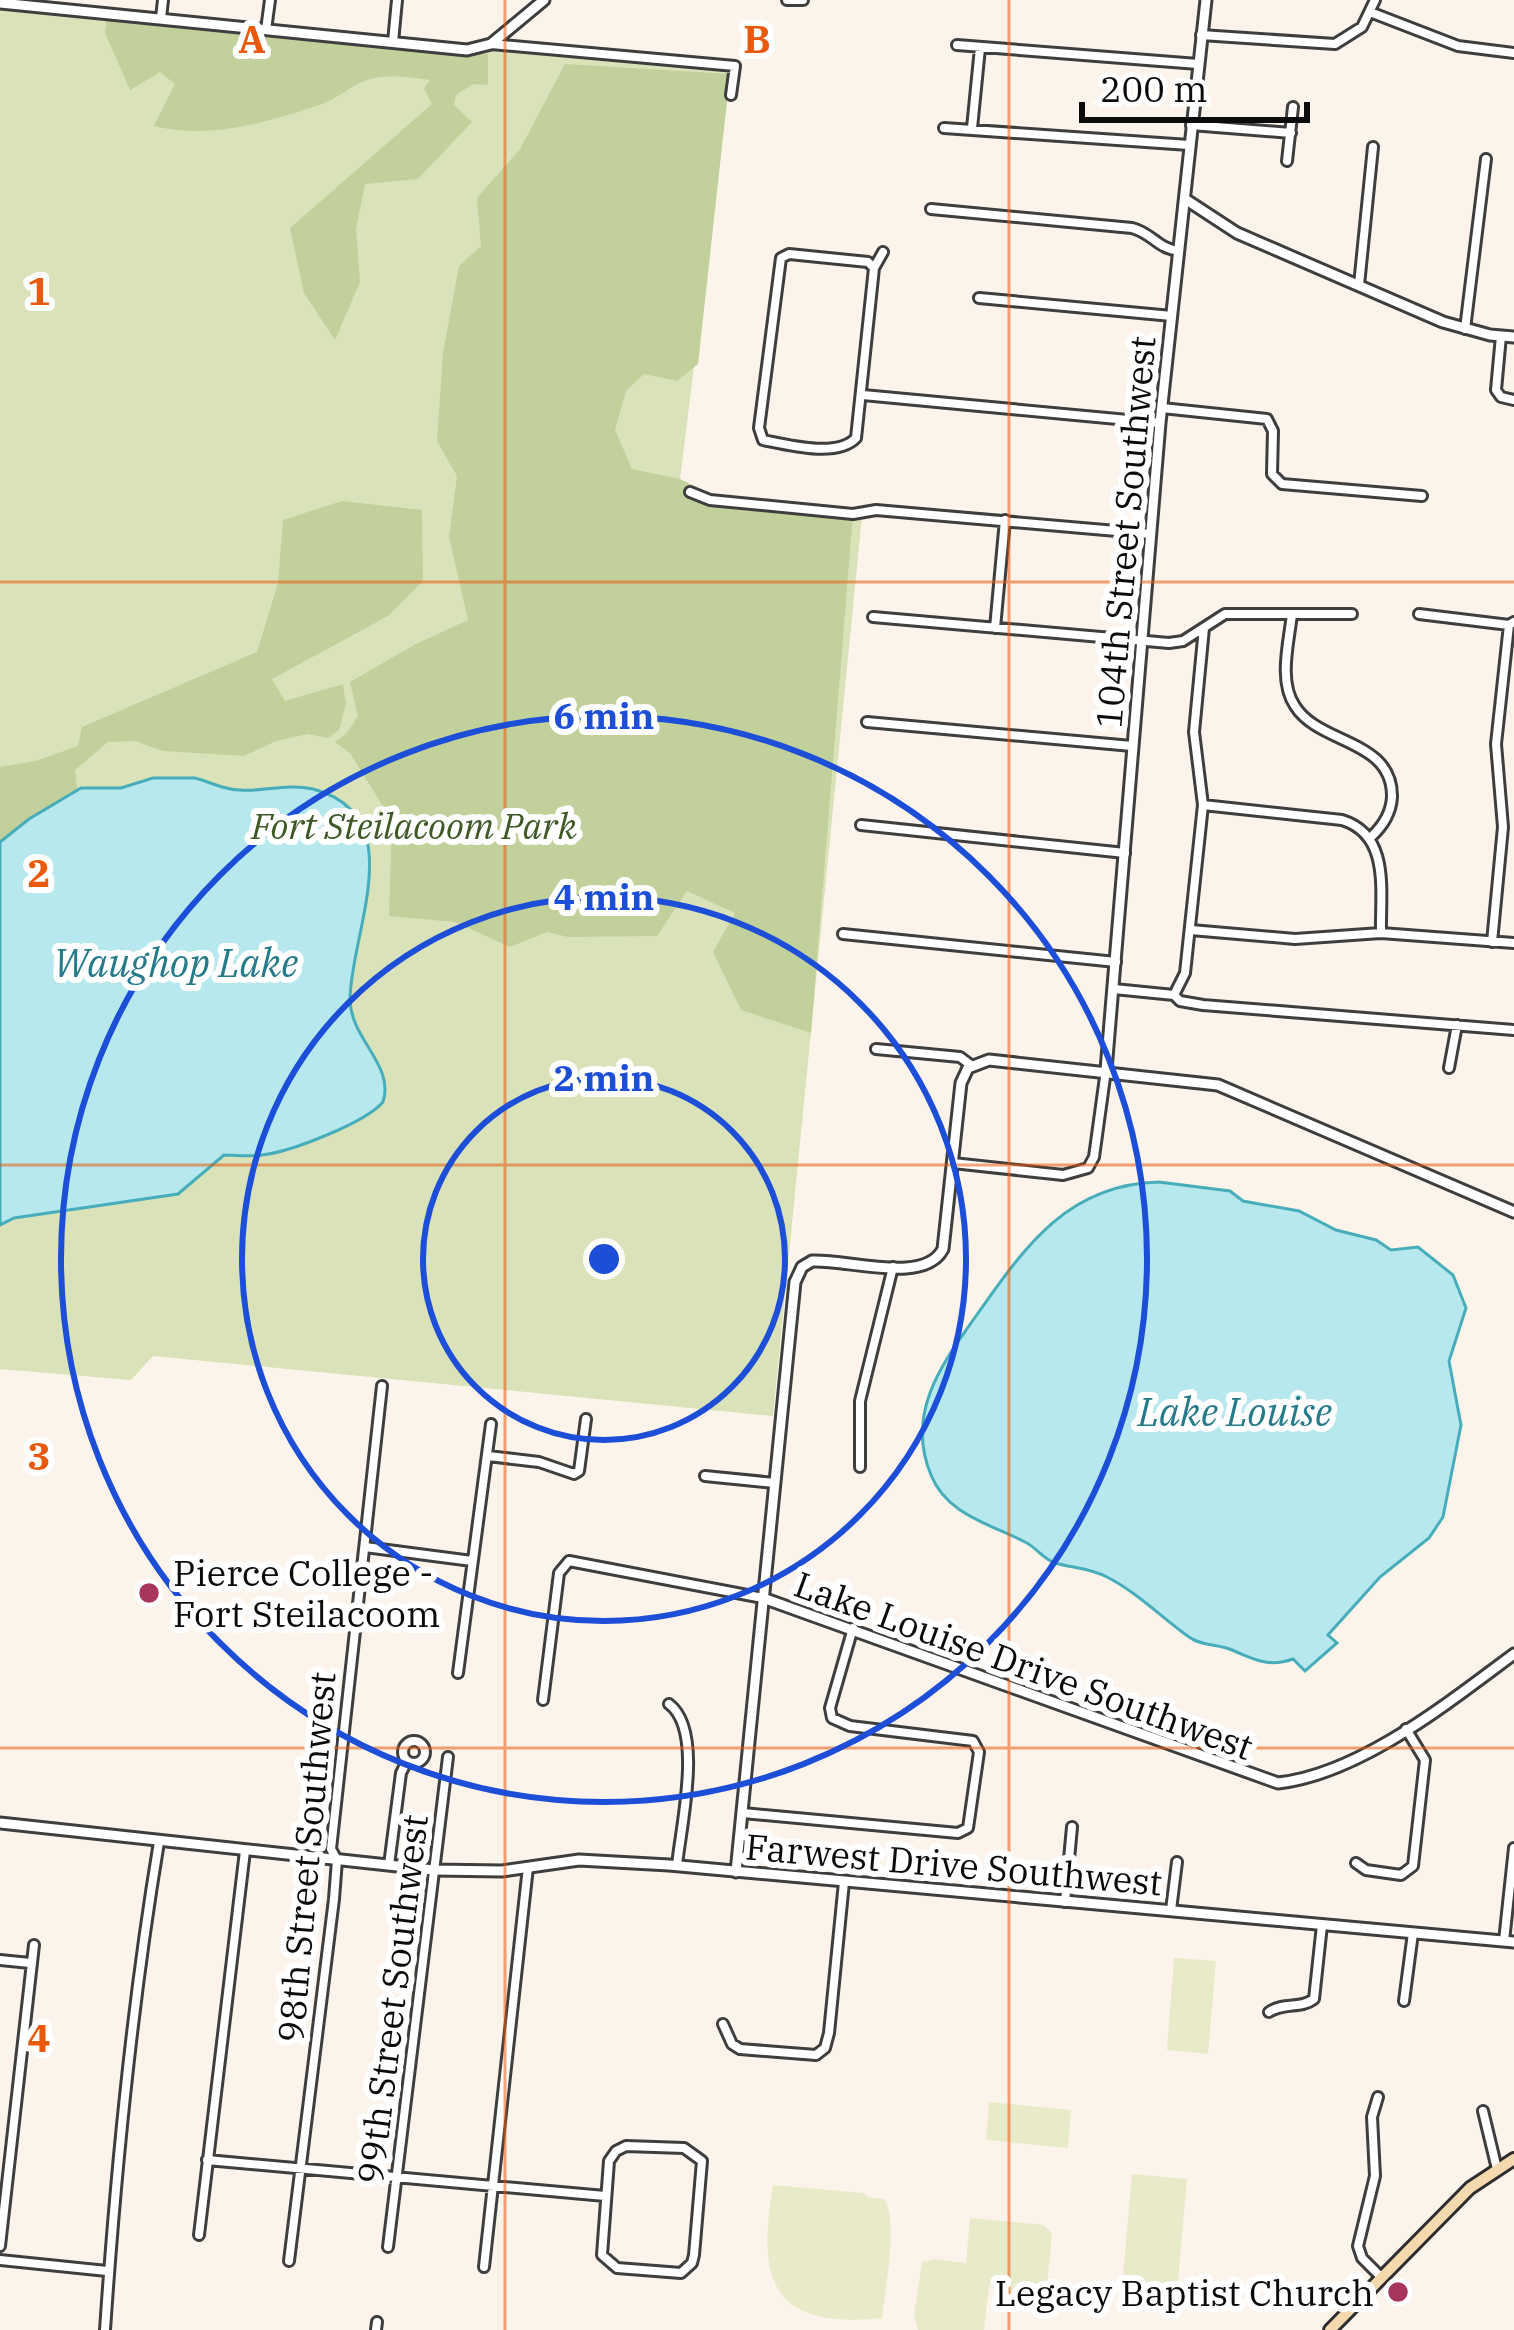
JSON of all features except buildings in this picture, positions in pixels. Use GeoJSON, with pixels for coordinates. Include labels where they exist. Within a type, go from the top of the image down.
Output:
{"type":"FeatureCollection","features":[{"type":"Feature","properties":{"kind":"main road"},"geometry":{"type":"LineString","coordinates":[[1330,2330],[1470,2188],[1514,2159]]}},
{"type":"Feature","properties":{"kind":"street"},"geometry":{"type":"LineString","coordinates":[[161,18],[163,0]]}},
{"type":"Feature","properties":{"kind":"street"},"geometry":{"type":"LineString","coordinates":[[266,30],[270,0]]}},
{"type":"Feature","properties":{"kind":"street"},"geometry":{"type":"LineString","coordinates":[[393,42],[397,0]]}},
{"type":"Feature","properties":{"kind":"street"},"geometry":{"type":"LineString","coordinates":[[491,44],[544,0]]}},
{"type":"Feature","properties":{"kind":"street"},"geometry":{"type":"LineString","coordinates":[[788,0],[803,0]]}},
{"type":"Feature","properties":{"kind":"street","name":"104th Street Southwest"},"geometry":{"type":"LineString","coordinates":[[1106,1070],[1160,423],[1206,0]]}},
{"type":"Feature","properties":{"kind":"street"},"geometry":{"type":"LineString","coordinates":[[1202,35],[1335,44],[1357,32],[1376,0]]}},
{"type":"Feature","properties":{"kind":"street"},"geometry":{"type":"LineString","coordinates":[[0,3],[59,4],[466,50],[491,44],[735,66],[731,95]]}},
{"type":"Feature","properties":{"kind":"street"},"geometry":{"type":"LineString","coordinates":[[1370,12],[1458,46],[1514,53]]}},
{"type":"Feature","properties":{"kind":"street"},"geometry":{"type":"LineString","coordinates":[[957,45],[1198,64]]}},
{"type":"Feature","properties":{"kind":"street"},"geometry":{"type":"LineString","coordinates":[[972,128],[980,48]]}},
{"type":"Feature","properties":{"kind":"street"},"geometry":{"type":"LineString","coordinates":[[1288,161],[1293,107]]}},
{"type":"Feature","properties":{"kind":"street"},"geometry":{"type":"LineString","coordinates":[[1191,125],[1291,133]]}},
{"type":"Feature","properties":{"kind":"street"},"geometry":{"type":"LineString","coordinates":[[944,128],[1189,145]]}},
{"type":"Feature","properties":{"kind":"street"},"geometry":{"type":"LineString","coordinates":[[1359,285],[1373,147]]}},
{"type":"Feature","properties":{"kind":"street"},"geometry":{"type":"LineString","coordinates":[[1466,329],[1486,159]]}},
{"type":"Feature","properties":{"kind":"street"},"geometry":{"type":"LineString","coordinates":[[1185,200],[1237,233],[1359,285],[1466,329],[1514,338]]}},
{"type":"Feature","properties":{"kind":"street"},"geometry":{"type":"LineString","coordinates":[[932,209],[1132,228],[1160,248],[1179,250]]}},
{"type":"Feature","properties":{"kind":"street"},"geometry":{"type":"LineString","coordinates":[[874,268],[868,262],[789,254],[781,258],[759,435],[765,441],[848,446],[859,432],[874,268],[883,252]]}},
{"type":"Feature","properties":{"kind":"street"},"geometry":{"type":"LineString","coordinates":[[979,298],[1172,316]]}},
{"type":"Feature","properties":{"kind":"street"},"geometry":{"type":"LineString","coordinates":[[1501,336],[1496,390],[1501,397],[1514,400]]}},
{"type":"Feature","properties":{"kind":"street"},"geometry":{"type":"LineString","coordinates":[[862,395],[1160,423]]}},
{"type":"Feature","properties":{"kind":"street"},"geometry":{"type":"LineString","coordinates":[[1162,408],[1267,419],[1273,431],[1272,474],[1282,484],[1422,496]]}},
{"type":"Feature","properties":{"kind":"street"},"geometry":{"type":"LineString","coordinates":[[690,492],[705,500],[853,514],[876,509],[1151,533]]}},
{"type":"Feature","properties":{"kind":"street"},"geometry":{"type":"LineString","coordinates":[[995,628],[1005,520]]}},
{"type":"Feature","properties":{"kind":"street"},"geometry":{"type":"LineString","coordinates":[[873,616],[1184,641],[1231,613],[1352,614]]}},
{"type":"Feature","properties":{"kind":"street"},"geometry":{"type":"LineString","coordinates":[[1292,614],[1286,673],[1292,703],[1318,726],[1378,760],[1390,782],[1388,815],[1371,837]]}},
{"type":"Feature","properties":{"kind":"street"},"geometry":{"type":"LineString","coordinates":[[1419,614],[1512,624],[1496,744],[1503,827],[1492,942]]}},
{"type":"Feature","properties":{"kind":"street"},"geometry":{"type":"LineString","coordinates":[[1174,995],[1185,974],[1203,805],[1194,733],[1204,626]]}},
{"type":"Feature","properties":{"kind":"street"},"geometry":{"type":"LineString","coordinates":[[867,722],[1132,746]]}},
{"type":"Feature","properties":{"kind":"street"},"geometry":{"type":"LineString","coordinates":[[1203,805],[1342,820],[1371,837],[1380,863],[1381,933]]}},
{"type":"Feature","properties":{"kind":"street"},"geometry":{"type":"LineString","coordinates":[[861,825],[1125,853]]}},
{"type":"Feature","properties":{"kind":"street"},"geometry":{"type":"LineString","coordinates":[[1191,930],[1295,939],[1381,933],[1514,944]]}},
{"type":"Feature","properties":{"kind":"street"},"geometry":{"type":"LineString","coordinates":[[843,934],[1115,962]]}},
{"type":"Feature","properties":{"kind":"street"},"geometry":{"type":"LineString","coordinates":[[1114,989],[1174,995],[1180,1001],[1203,1005],[1514,1030]]}},
{"type":"Feature","properties":{"kind":"street"},"geometry":{"type":"LineString","coordinates":[[1448,1068],[1457,1025]]}},
{"type":"Feature","properties":{"kind":"street"},"geometry":{"type":"LineString","coordinates":[[876,1048],[960,1057],[972,1066]]}},
{"type":"Feature","properties":{"kind":"street"},"geometry":{"type":"LineString","coordinates":[[860,1467],[860,1401],[893,1267],[927,1267],[943,1249],[962,1082],[972,1066],[988,1060],[1219,1085],[1514,1212]]}},
{"type":"Feature","properties":{"kind":"street"},"geometry":{"type":"LineString","coordinates":[[953,1163],[1063,1175],[1084,1171],[1094,1157],[1106,1070]]}},
{"type":"Feature","properties":{"kind":"street","name":"Lake Louise Drive Southwest"},"geometry":{"type":"LineString","coordinates":[[893,1267],[820,1260],[799,1271],[792,1297],[763,1598],[1267,1782],[1285,1783],[1321,1772],[1406,1729],[1514,1654]]}},
{"type":"Feature","properties":{"kind":"street","name":"98th Street Southwest"},"geometry":{"type":"LineString","coordinates":[[289,2260],[337,1860],[332,1849],[382,1386]]}},
{"type":"Feature","properties":{"kind":"street"},"geometry":{"type":"LineString","coordinates":[[488,1456],[539,1462],[577,1473],[586,1419]]}},
{"type":"Feature","properties":{"kind":"street"},"geometry":{"type":"LineString","coordinates":[[458,1673],[491,1424]]}},
{"type":"Feature","properties":{"kind":"street"},"geometry":{"type":"LineString","coordinates":[[704,1475],[775,1483]]}},
{"type":"Feature","properties":{"kind":"street"},"geometry":{"type":"LineString","coordinates":[[365,1547],[472,1561]]}},
{"type":"Feature","properties":{"kind":"street"},"geometry":{"type":"LineString","coordinates":[[543,1700],[559,1573],[565,1563],[575,1560],[763,1598],[736,1872]]}},
{"type":"Feature","properties":{"kind":"street"},"geometry":{"type":"LineString","coordinates":[[743,1813],[958,1833],[968,1828],[978,1768],[979,1748],[974,1742],[850,1726],[832,1718],[830,1708],[853,1628]]}},
{"type":"Feature","properties":{"kind":"street"},"geometry":{"type":"LineString","coordinates":[[669,1704],[685,1723],[688,1746],[677,1865]]}},
{"type":"Feature","properties":{"kind":"street"},"geometry":{"type":"LineString","coordinates":[[1356,1863],[1366,1870],[1408,1872],[1414,1861],[1425,1760],[1406,1729]]}},
{"type":"Feature","properties":{"kind":"street","name":"99th Street Southwest"},"geometry":{"type":"LineString","coordinates":[[388,2247],[448,1756]]}},
{"type":"Feature","properties":{"kind":"street"},"geometry":{"type":"LineString","coordinates":[[389,1865],[401,1773],[407,1761]]}},
{"type":"Feature","properties":{"kind":"street","name":"Farwest Drive Southwest"},"geometry":{"type":"LineString","coordinates":[[0,1823],[434,1870],[480,1872],[579,1860],[677,1865],[1509,1941]]}},
{"type":"Feature","properties":{"kind":"street"},"geometry":{"type":"LineString","coordinates":[[1065,1902],[1072,1827]]}},
{"type":"Feature","properties":{"kind":"street"},"geometry":{"type":"LineString","coordinates":[[105,2330],[106,2271],[137,1987],[159,1842]]}},
{"type":"Feature","properties":{"kind":"street"},"geometry":{"type":"LineString","coordinates":[[1509,1941],[1514,1848]]}},
{"type":"Feature","properties":{"kind":"street"},"geometry":{"type":"LineString","coordinates":[[200,2235],[245,1851]]}},
{"type":"Feature","properties":{"kind":"street"},"geometry":{"type":"LineString","coordinates":[[1171,1910],[1177,1862]]}},
{"type":"Feature","properties":{"kind":"street"},"geometry":{"type":"LineString","coordinates":[[484,2267],[528,1867]]}},
{"type":"Feature","properties":{"kind":"street"},"geometry":{"type":"LineString","coordinates":[[723,2024],[732,2044],[740,2049],[820,2053],[828,2040],[844,1882]]}},
{"type":"Feature","properties":{"kind":"street"},"geometry":{"type":"LineString","coordinates":[[1269,2012],[1285,2003],[1314,2000],[1322,1925]]}},
{"type":"Feature","properties":{"kind":"street"},"geometry":{"type":"LineString","coordinates":[[1404,2001],[1413,1933]]}},
{"type":"Feature","properties":{"kind":"street"},"geometry":{"type":"LineString","coordinates":[[0,2246],[34,1946]]}},
{"type":"Feature","properties":{"kind":"street"},"geometry":{"type":"LineString","coordinates":[[0,1960],[30,1963]]}},
{"type":"Feature","properties":{"kind":"street"},"geometry":{"type":"LineString","coordinates":[[1378,2097],[1372,2117],[1375,2176],[1358,2246],[1362,2258],[1381,2277]]}},
{"type":"Feature","properties":{"kind":"street"},"geometry":{"type":"LineString","coordinates":[[1483,2111],[1498,2169]]}},
{"type":"Feature","properties":{"kind":"street"},"geometry":{"type":"LineString","coordinates":[[626,2146],[684,2149],[698,2156],[703,2168],[694,2255],[688,2268],[681,2273],[616,2268],[606,2262],[601,2247],[605,2196],[609,2161],[616,2150],[626,2146]]}},
{"type":"Feature","properties":{"kind":"street"},"geometry":{"type":"LineString","coordinates":[[207,2160],[605,2196]]}},
{"type":"Feature","properties":{"kind":"street"},"geometry":{"type":"LineString","coordinates":[[0,2260],[106,2271]]}},
{"type":"Feature","properties":{"kind":"green space","name":"Fort Steilacoom Park"},"geometry":{"type":"Polygon","coordinates":[[[0,3],[731,69],[678,496],[862,516],[773,1416],[153,1356],[131,1380],[0,1369],[0,3]]]}},
{"type":"Feature","properties":{"kind":"green space"},"geometry":{"type":"Polygon","coordinates":[[[107,17],[488,54],[488,85],[473,84],[456,95],[454,105],[472,122],[418,179],[365,184],[356,229],[360,282],[335,340],[304,293],[290,228],[432,104],[424,89],[430,80],[372,79],[322,104],[239,127],[197,131],[154,126],[175,84],[160,72],[130,90],[105,33],[107,17]]]}},
{"type":"Feature","properties":{"kind":"green space"},"geometry":{"type":"Polygon","coordinates":[[[565,64],[730,74],[698,364],[677,381],[644,374],[626,391],[615,430],[632,469],[680,479],[727,502],[853,514],[811,1033],[741,1010],[713,952],[735,913],[687,891],[657,936],[568,937],[547,932],[510,947],[455,922],[389,916],[392,821],[350,753],[335,742],[358,716],[350,682],[468,620],[449,537],[457,476],[437,441],[443,353],[459,266],[481,246],[477,198],[520,149],[565,64]]]}},
{"type":"Feature","properties":{"kind":"green space"},"geometry":{"type":"Polygon","coordinates":[[[342,501],[422,510],[423,581],[388,616],[272,679],[285,701],[343,684],[346,704],[339,730],[328,738],[308,734],[276,741],[244,756],[163,751],[135,741],[108,742],[75,770],[77,789],[0,842],[0,767],[78,746],[82,727],[257,652],[278,583],[283,520],[342,501]]]}},
{"type":"Feature","properties":{"kind":"green space"},"geometry":{"type":"Polygon","coordinates":[[[1174,1958],[1216,1961],[1208,2054],[1167,2050],[1174,1958]]]}},
{"type":"Feature","properties":{"kind":"green space"},"geometry":{"type":"Polygon","coordinates":[[[989,2102],[1071,2110],[1068,2148],[986,2140],[989,2102]]]}},
{"type":"Feature","properties":{"kind":"green space"},"geometry":{"type":"Polygon","coordinates":[[[1132,2174],[1187,2179],[1176,2303],[1121,2298],[1132,2174]]]}},
{"type":"Feature","properties":{"kind":"green space"},"geometry":{"type":"Polygon","coordinates":[[[773,2185],[884,2199],[891,2238],[882,2318],[815,2316],[794,2306],[780,2291],[771,2272],[768,2247],[773,2185]]]}},
{"type":"Feature","properties":{"kind":"green space"},"geometry":{"type":"Polygon","coordinates":[[[970,2218],[1044,2225],[1052,2234],[1045,2307],[989,2286],[984,2330],[918,2330],[914,2315],[922,2262],[966,2263],[970,2218]]]}},
{"type":"Feature","properties":{"kind":"water","name":"Waughop Lake"},"geometry":{"type":"Polygon","coordinates":[[[153,778],[195,778],[234,790],[313,789],[343,803],[361,824],[369,850],[369,879],[350,1000],[357,1028],[383,1076],[383,1102],[344,1127],[290,1148],[257,1156],[224,1155],[178,1194],[14,1218],[0,1225],[0,842],[81,788],[121,788],[153,778]]]}},
{"type":"Feature","properties":{"kind":"water","name":"Lake Louise"},"geometry":{"type":"Polygon","coordinates":[[[1159,1182],[1230,1191],[1243,1201],[1299,1211],[1391,1250],[1418,1247],[1453,1275],[1466,1308],[1449,1361],[1461,1425],[1443,1517],[1429,1538],[1380,1577],[1328,1635],[1337,1643],[1305,1671],[1293,1659],[1261,1661],[1194,1640],[1107,1577],[1051,1561],[1029,1544],[971,1517],[938,1489],[924,1452],[925,1410],[940,1371],[1031,1244],[1073,1207],[1098,1194],[1159,1182]]]}},
{"type":"Feature","properties":{"kind":"place","name":"Pierce College - Fort Steilacoom"},"geometry":{"type":"Point","coordinates":[149,1593]}},
{"type":"Feature","properties":{"kind":"place","name":"Legacy Baptist Church"},"geometry":{"type":"Point","coordinates":[1398,2292]}}]}
